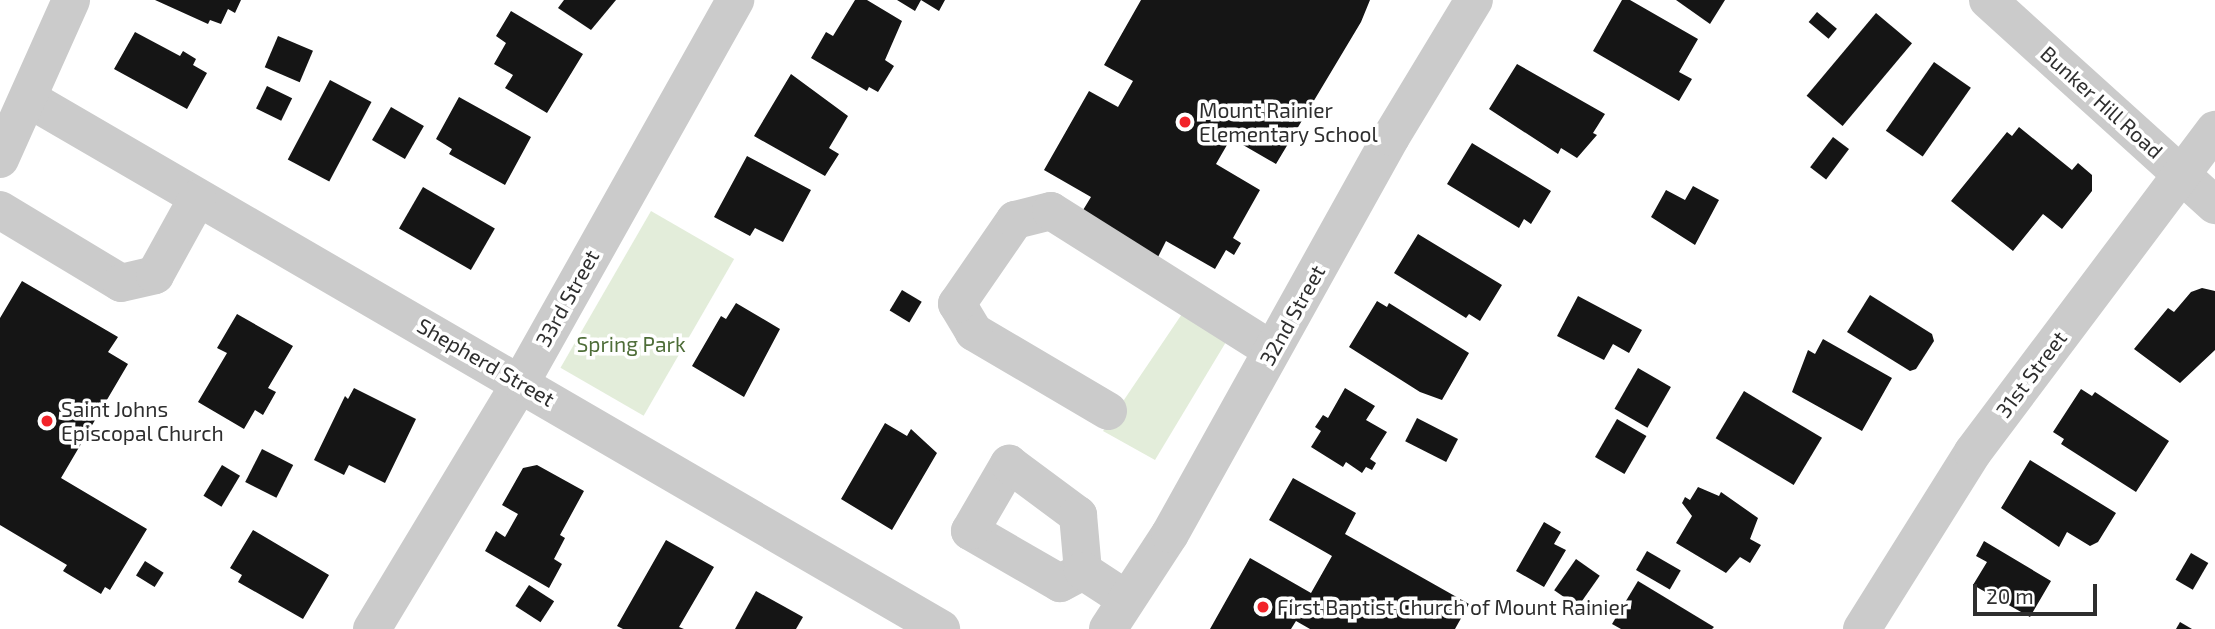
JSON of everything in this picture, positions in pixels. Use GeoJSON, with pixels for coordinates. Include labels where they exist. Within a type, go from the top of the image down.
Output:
{"type":"FeatureCollection","features":[{"type":"Feature","properties":{"kind":"street"},"geometry":{"type":"LineString","coordinates":[[0,159],[71,0]]}},
{"type":"Feature","properties":{"kind":"street","name":"33rd Street"},"geometry":{"type":"LineString","coordinates":[[372,629],[521,382],[735,0]]}},
{"type":"Feature","properties":{"kind":"street","name":"32nd Street"},"geometry":{"type":"LineString","coordinates":[[1117,614],[1170,534],[1272,350],[1474,0]]}},
{"type":"Feature","properties":{"kind":"street","name":"Bunker Hill Road"},"geometry":{"type":"LineString","coordinates":[[1988,0],[2215,205]]}},
{"type":"Feature","properties":{"kind":"street","name":"Shepherd Street"},"geometry":{"type":"LineString","coordinates":[[29,99],[521,382],[941,629]]}},
{"type":"Feature","properties":{"kind":"street","name":"31st Street"},"geometry":{"type":"LineString","coordinates":[[1862,629],[1973,452],[2215,130]]}},
{"type":"Feature","properties":{"kind":"street"},"geometry":{"type":"LineString","coordinates":[[0,210],[121,283],[155,275],[197,198]]}},
{"type":"Feature","properties":{"kind":"street"},"geometry":{"type":"LineString","coordinates":[[1108,411],[974,332],[957,304],[1014,220],[1051,211],[1272,350]]}},
{"type":"Feature","properties":{"kind":"street"},"geometry":{"type":"LineString","coordinates":[[1083,571],[1117,614]]}},
{"type":"Feature","properties":{"kind":"green space","name":"Spring Park"},"geometry":{"type":"Polygon","coordinates":[[[651,211],[734,259],[644,416],[560,368],[651,211]]]}},
{"type":"Feature","properties":{"kind":"green space"},"geometry":{"type":"Polygon","coordinates":[[[1186,308],[1232,332],[1155,460],[1103,431],[1186,308]]]}},
{"type":"Feature","properties":{"kind":"building"},"geometry":{"type":"Polygon","coordinates":[[[155,0],[241,0],[235,13],[228,9],[221,24],[210,20],[208,24],[155,0]]]}},
{"type":"Feature","properties":{"kind":"building"},"geometry":{"type":"Polygon","coordinates":[[[564,0],[616,0],[591,30],[558,8],[564,0]]]}},
{"type":"Feature","properties":{"kind":"building"},"geometry":{"type":"Polygon","coordinates":[[[855,0],[867,0],[902,21],[885,60],[894,66],[878,92],[869,87],[867,91],[811,58],[826,32],[833,36],[855,0]]]}},
{"type":"Feature","properties":{"kind":"building"},"geometry":{"type":"Polygon","coordinates":[[[897,0],[921,0],[915,11],[897,0]]]}},
{"type":"Feature","properties":{"kind":"building"},"geometry":{"type":"Polygon","coordinates":[[[921,0],[945,0],[939,11],[921,0]]]}},
{"type":"Feature","properties":{"kind":"building","name":"Mount Rainier Elementary School"},"geometry":{"type":"Polygon","coordinates":[[[1141,0],[1370,0],[1361,22],[1276,164],[1231,138],[1216,164],[1260,190],[1233,238],[1241,243],[1234,255],[1226,250],[1215,269],[1166,241],[1157,259],[1080,215],[1091,197],[1044,170],[1089,91],[1118,107],[1133,81],[1104,65],[1141,0]]]}},
{"type":"Feature","properties":{"kind":"building"},"geometry":{"type":"Polygon","coordinates":[[[1622,0],[1630,0],[1698,39],[1679,72],[1692,79],[1679,101],[1593,51],[1622,0]]]}},
{"type":"Feature","properties":{"kind":"building"},"geometry":{"type":"Polygon","coordinates":[[[1676,0],[1725,0],[1710,24],[1676,0]]]}},
{"type":"Feature","properties":{"kind":"building"},"geometry":{"type":"Polygon","coordinates":[[[511,11],[583,54],[547,113],[505,88],[513,75],[494,64],[506,43],[496,36],[511,11]]]}},
{"type":"Feature","properties":{"kind":"building"},"geometry":{"type":"Polygon","coordinates":[[[1817,12],[1837,29],[1829,39],[1809,22],[1817,12]]]}},
{"type":"Feature","properties":{"kind":"building"},"geometry":{"type":"Polygon","coordinates":[[[1876,13],[1912,43],[1843,126],[1807,96],[1876,13]]]}},
{"type":"Feature","properties":{"kind":"building"},"geometry":{"type":"Polygon","coordinates":[[[135,32],[180,56],[183,51],[196,59],[193,65],[207,73],[187,109],[114,69],[135,32]]]}},
{"type":"Feature","properties":{"kind":"building"},"geometry":{"type":"Polygon","coordinates":[[[278,36],[313,51],[300,82],[265,67],[278,36]]]}},
{"type":"Feature","properties":{"kind":"building"},"geometry":{"type":"Polygon","coordinates":[[[1934,62],[1971,88],[1923,157],[1886,131],[1934,62]]]}},
{"type":"Feature","properties":{"kind":"building"},"geometry":{"type":"Polygon","coordinates":[[[1517,64],[1605,114],[1593,133],[1597,135],[1577,158],[1561,148],[1558,154],[1489,109],[1517,64]]]}},
{"type":"Feature","properties":{"kind":"building"},"geometry":{"type":"Polygon","coordinates":[[[791,74],[848,116],[829,148],[839,154],[825,176],[754,136],[791,74]]]}},
{"type":"Feature","properties":{"kind":"building"},"geometry":{"type":"Polygon","coordinates":[[[330,80],[371,102],[329,182],[288,159],[330,80]]]}},
{"type":"Feature","properties":{"kind":"building"},"geometry":{"type":"Polygon","coordinates":[[[267,86],[292,98],[281,121],[256,108],[267,86]]]}},
{"type":"Feature","properties":{"kind":"building"},"geometry":{"type":"Polygon","coordinates":[[[459,97],[531,137],[505,185],[449,154],[452,149],[436,139],[459,97]]]}},
{"type":"Feature","properties":{"kind":"building"},"geometry":{"type":"Polygon","coordinates":[[[391,107],[424,126],[405,159],[372,140],[391,107]]]}},
{"type":"Feature","properties":{"kind":"building"},"geometry":{"type":"Polygon","coordinates":[[[2019,127],[2072,170],[2078,163],[2092,175],[2092,191],[2062,229],[2043,214],[2013,251],[1951,201],[2007,132],[2012,136],[2019,127]]]}},
{"type":"Feature","properties":{"kind":"building"},"geometry":{"type":"Polygon","coordinates":[[[1833,137],[1849,149],[1826,179],[1810,167],[1833,137]]]}},
{"type":"Feature","properties":{"kind":"building"},"geometry":{"type":"Polygon","coordinates":[[[1472,143],[1551,191],[1531,224],[1524,219],[1519,228],[1447,184],[1472,143]]]}},
{"type":"Feature","properties":{"kind":"building"},"geometry":{"type":"Polygon","coordinates":[[[747,156],[811,190],[783,242],[755,228],[750,236],[714,217],[747,156]]]}},
{"type":"Feature","properties":{"kind":"building"},"geometry":{"type":"Polygon","coordinates":[[[1693,186],[1719,200],[1695,245],[1651,217],[1666,190],[1685,200],[1693,186]]]}},
{"type":"Feature","properties":{"kind":"building"},"geometry":{"type":"Polygon","coordinates":[[[423,187],[495,228],[471,270],[399,229],[423,187]]]}},
{"type":"Feature","properties":{"kind":"building"},"geometry":{"type":"Polygon","coordinates":[[[1418,234],[1502,285],[1480,321],[1469,314],[1466,318],[1394,273],[1418,234]]]}},
{"type":"Feature","properties":{"kind":"building","name":"Saint Johns Episcopal Church"},"geometry":{"type":"Polygon","coordinates":[[[22,281],[118,337],[108,352],[128,364],[61,478],[147,529],[110,590],[105,587],[101,594],[63,571],[67,565],[0,525],[0,318],[22,281]]]}},
{"type":"Feature","properties":{"kind":"building"},"geometry":{"type":"Polygon","coordinates":[[[2202,288],[2215,291],[2215,350],[2180,383],[2134,349],[2168,308],[2174,312],[2191,292],[2202,288]]]}},
{"type":"Feature","properties":{"kind":"building"},"geometry":{"type":"Polygon","coordinates":[[[902,290],[922,302],[909,322],[890,311],[902,290]]]}},
{"type":"Feature","properties":{"kind":"building"},"geometry":{"type":"Polygon","coordinates":[[[1870,295],[1932,334],[1934,341],[1916,369],[1910,371],[1847,332],[1870,295]]]}},
{"type":"Feature","properties":{"kind":"building"},"geometry":{"type":"Polygon","coordinates":[[[1578,296],[1642,330],[1629,353],[1613,344],[1604,360],[1557,336],[1578,296]]]}},
{"type":"Feature","properties":{"kind":"building"},"geometry":{"type":"Polygon","coordinates":[[[1377,301],[1387,307],[1389,303],[1469,353],[1442,400],[1420,392],[1349,347],[1377,301]]]}},
{"type":"Feature","properties":{"kind":"building"},"geometry":{"type":"Polygon","coordinates":[[[736,303],[780,329],[744,397],[692,366],[721,316],[726,319],[736,303]]]}},
{"type":"Feature","properties":{"kind":"building"},"geometry":{"type":"Polygon","coordinates":[[[237,314],[293,346],[268,388],[276,392],[263,415],[255,410],[244,429],[198,402],[227,353],[217,348],[237,314]]]}},
{"type":"Feature","properties":{"kind":"building"},"geometry":{"type":"Polygon","coordinates":[[[1823,339],[1892,378],[1862,431],[1792,392],[1808,350],[1815,354],[1823,339]]]}},
{"type":"Feature","properties":{"kind":"building"},"geometry":{"type":"Polygon","coordinates":[[[1638,368],[1671,387],[1647,428],[1614,409],[1638,368]]]}},
{"type":"Feature","properties":{"kind":"building"},"geometry":{"type":"Polygon","coordinates":[[[354,388],[416,419],[385,483],[349,465],[344,475],[314,460],[345,396],[348,399],[354,388]]]}},
{"type":"Feature","properties":{"kind":"building"},"geometry":{"type":"Polygon","coordinates":[[[1345,388],[1375,406],[1366,420],[1387,432],[1370,459],[1376,463],[1372,470],[1366,467],[1362,473],[1346,462],[1343,467],[1311,447],[1321,431],[1315,427],[1323,415],[1328,418],[1345,388]]]}},
{"type":"Feature","properties":{"kind":"building"},"geometry":{"type":"Polygon","coordinates":[[[2081,389],[2092,396],[2095,392],[2169,441],[2136,492],[2061,444],[2064,439],[2053,432],[2081,389]]]}},
{"type":"Feature","properties":{"kind":"building"},"geometry":{"type":"Polygon","coordinates":[[[1744,391],[1822,438],[1794,485],[1716,438],[1744,391]]]}},
{"type":"Feature","properties":{"kind":"building"},"geometry":{"type":"Polygon","coordinates":[[[1417,418],[1458,439],[1446,462],[1405,441],[1417,418]]]}},
{"type":"Feature","properties":{"kind":"building"},"geometry":{"type":"Polygon","coordinates":[[[1617,419],[1646,436],[1624,474],[1595,457],[1617,419]]]}},
{"type":"Feature","properties":{"kind":"building"},"geometry":{"type":"Polygon","coordinates":[[[885,423],[907,436],[911,429],[937,453],[892,530],[841,499],[885,423]]]}},
{"type":"Feature","properties":{"kind":"building"},"geometry":{"type":"Polygon","coordinates":[[[262,449],[293,465],[276,498],[245,482],[262,449]]]}},
{"type":"Feature","properties":{"kind":"building"},"geometry":{"type":"Polygon","coordinates":[[[2030,460],[2116,513],[2098,542],[2090,546],[2067,532],[2059,547],[2001,508],[2030,460]]]}},
{"type":"Feature","properties":{"kind":"building"},"geometry":{"type":"Polygon","coordinates":[[[222,465],[240,476],[221,507],[203,496],[222,465]]]}},
{"type":"Feature","properties":{"kind":"building"},"geometry":{"type":"Polygon","coordinates":[[[537,465],[584,491],[560,535],[565,538],[554,559],[562,564],[549,588],[485,551],[496,531],[505,537],[518,514],[502,505],[523,468],[537,465]]]}},
{"type":"Feature","properties":{"kind":"building"},"geometry":{"type":"Polygon","coordinates":[[[1293,478],[1356,513],[1345,534],[1469,604],[1455,629],[1310,629],[1296,621],[1291,629],[1210,629],[1250,558],[1311,593],[1332,556],[1269,520],[1293,478]]]}},
{"type":"Feature","properties":{"kind":"building"},"geometry":{"type":"Polygon","coordinates":[[[1698,487],[1719,496],[1721,492],[1758,518],[1750,539],[1761,545],[1750,563],[1740,557],[1726,573],[1676,543],[1692,516],[1682,503],[1685,497],[1690,500],[1698,487]]]}},
{"type":"Feature","properties":{"kind":"building"},"geometry":{"type":"Polygon","coordinates":[[[1544,522],[1561,532],[1554,544],[1566,550],[1544,587],[1516,571],[1544,522]]]}},
{"type":"Feature","properties":{"kind":"building"},"geometry":{"type":"Polygon","coordinates":[[[253,530],[329,575],[303,619],[238,582],[242,575],[230,568],[253,530]]]}},
{"type":"Feature","properties":{"kind":"building"},"geometry":{"type":"Polygon","coordinates":[[[666,540],[714,567],[679,627],[684,629],[623,629],[617,626],[666,540]]]}},
{"type":"Feature","properties":{"kind":"building"},"geometry":{"type":"Polygon","coordinates":[[[1984,541],[2051,581],[2030,617],[1973,585],[1987,562],[1976,556],[1984,541]]]}},
{"type":"Feature","properties":{"kind":"building"},"geometry":{"type":"Polygon","coordinates":[[[1647,551],[1681,570],[1670,590],[1636,570],[1647,551]]]}},
{"type":"Feature","properties":{"kind":"building"},"geometry":{"type":"Polygon","coordinates":[[[2191,553],[2208,563],[2193,590],[2176,580],[2191,553]]]}},
{"type":"Feature","properties":{"kind":"building"},"geometry":{"type":"Polygon","coordinates":[[[1576,559],[1600,576],[1578,607],[1554,590],[1576,559]]]}},
{"type":"Feature","properties":{"kind":"building"},"geometry":{"type":"Polygon","coordinates":[[[145,561],[164,573],[155,587],[136,575],[145,561]]]}},
{"type":"Feature","properties":{"kind":"building"},"geometry":{"type":"Polygon","coordinates":[[[1638,581],[1714,627],[1621,629],[1612,624],[1638,581]]]}},
{"type":"Feature","properties":{"kind":"building"},"geometry":{"type":"Polygon","coordinates":[[[529,585],[554,601],[541,622],[515,606],[529,585]]]}},
{"type":"Feature","properties":{"kind":"building"},"geometry":{"type":"Polygon","coordinates":[[[756,591],[803,617],[796,629],[735,629],[756,591]]]}},
{"type":"Feature","properties":{"kind":"building"},"geometry":{"type":"Polygon","coordinates":[[[2180,622],[2192,629],[2176,629],[2180,622]]]}},
{"type":"Feature","properties":{"kind":"place","name":"Mount Rainier Elementary School"},"geometry":{"type":"Point","coordinates":[1185,122]}},
{"type":"Feature","properties":{"kind":"place","name":"Saint Johns Episcopal Church"},"geometry":{"type":"Point","coordinates":[47,421]}},
{"type":"Feature","properties":{"kind":"place","name":"First Baptist Church of Mount Rainier"},"geometry":{"type":"Point","coordinates":[1263,607]}}]}
